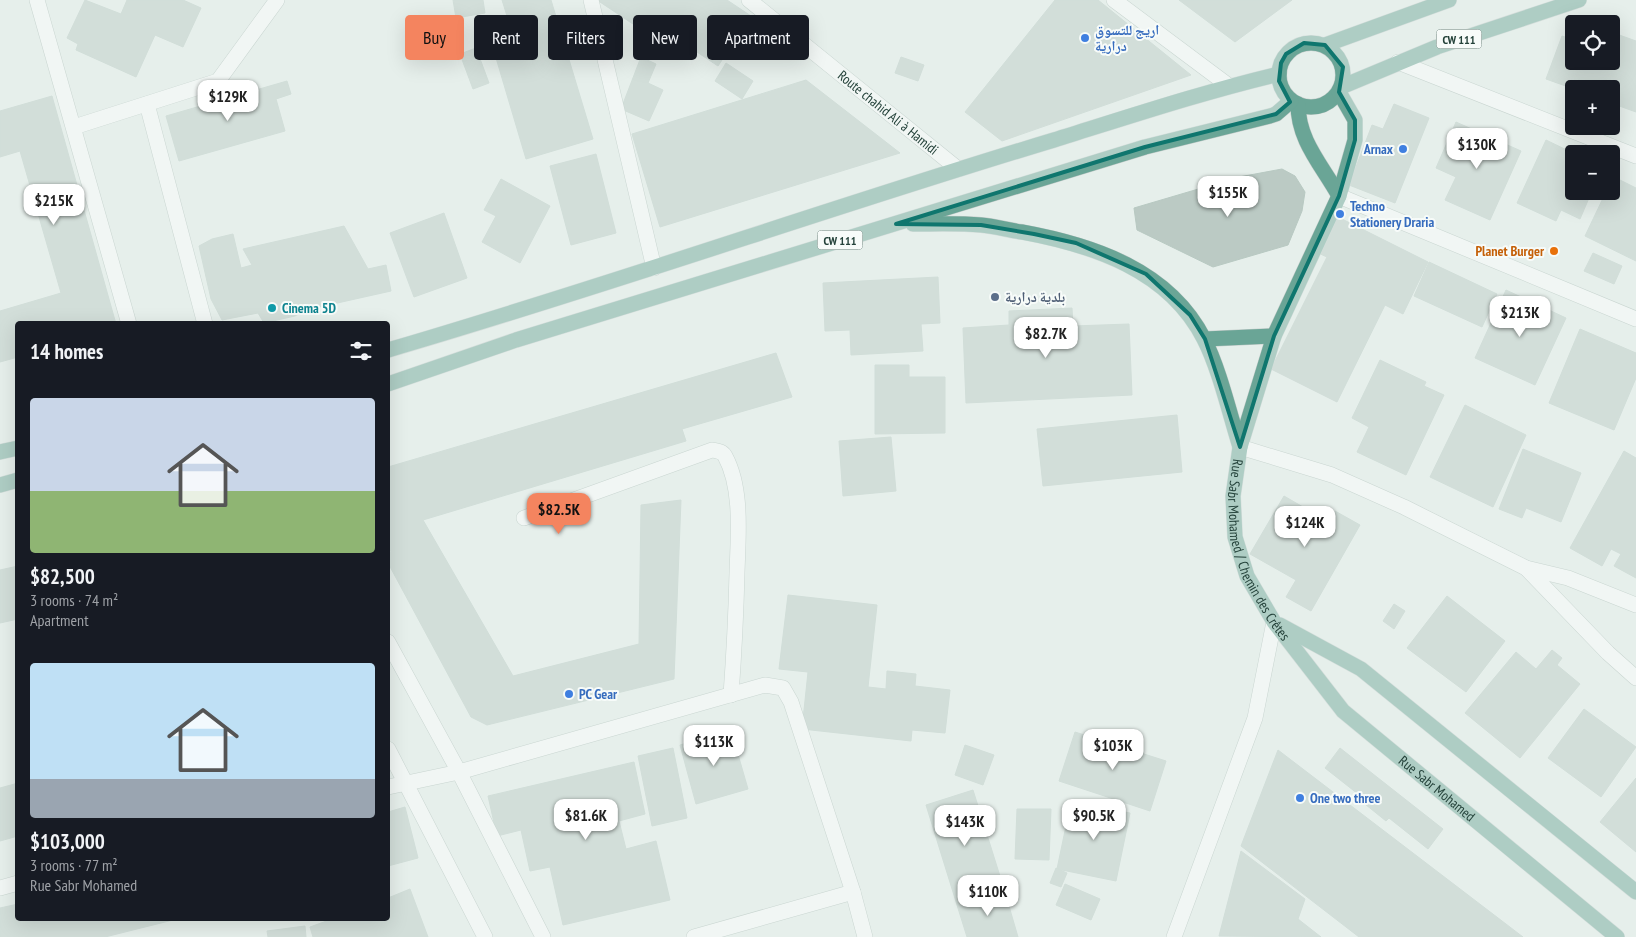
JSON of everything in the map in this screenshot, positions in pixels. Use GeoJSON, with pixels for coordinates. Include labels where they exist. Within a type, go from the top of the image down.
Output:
{"type":"FeatureCollection","features":[{"type":"Feature","properties":{"kind":"main road"},"geometry":{"type":"LineString","coordinates":[[1339,196],[1302,136],[1294,103],[1282,89],[1279,74],[1286,54],[1294,47],[1304,43],[1324,45],[1449,0]]}},
{"type":"Feature","properties":{"kind":"main road","name":"CW 111"},"geometry":{"type":"LineString","coordinates":[[1340,89],[1398,62],[1478,32],[1579,0]]}},
{"type":"Feature","properties":{"kind":"main road"},"geometry":{"type":"LineString","coordinates":[[1294,103],[1307,107],[1325,104],[1340,89],[1343,67],[1339,58],[1324,45]]}},
{"type":"Feature","properties":{"kind":"main road"},"geometry":{"type":"LineString","coordinates":[[390,349],[654,268],[958,168],[1229,86],[1279,74]]}},
{"type":"Feature","properties":{"kind":"main road","name":"Rue Sabr Mohamed / Chemin des Crêtes"},"geometry":{"type":"LineString","coordinates":[[1340,89],[1355,120],[1355,140],[1339,196],[1274,336],[1240,447],[1233,496],[1235,537],[1247,576],[1274,622],[1361,669],[1636,892]]}},
{"type":"Feature","properties":{"kind":"main road","name":"CW 111"},"geometry":{"type":"LineString","coordinates":[[390,383],[525,337],[1145,147],[1270,116],[1294,103]]}},
{"type":"Feature","properties":{"kind":"main road"},"geometry":{"type":"LineString","coordinates":[[896,224],[981,225],[1076,243],[1120,260],[1146,274],[1169,293],[1190,315],[1205,339],[1240,447]]}},
{"type":"Feature","properties":{"kind":"main road"},"geometry":{"type":"LineString","coordinates":[[1205,339],[1274,336]]}},
{"type":"Feature","properties":{"kind":"main road"},"geometry":{"type":"LineString","coordinates":[[0,452],[15,449]]}},
{"type":"Feature","properties":{"kind":"main road"},"geometry":{"type":"LineString","coordinates":[[0,485],[15,481]]}},
{"type":"Feature","properties":{"kind":"main road","name":"Rue Sabr Mohamed"},"geometry":{"type":"LineString","coordinates":[[1274,622],[1343,711],[1616,937]]}},
{"type":"Feature","properties":{"kind":"street"},"geometry":{"type":"LineString","coordinates":[[37,0],[127,321]]}},
{"type":"Feature","properties":{"kind":"street"},"geometry":{"type":"LineString","coordinates":[[74,127],[218,81],[277,0]]}},
{"type":"Feature","properties":{"kind":"street"},"geometry":{"type":"LineString","coordinates":[[591,0],[654,268]]}},
{"type":"Feature","properties":{"kind":"street","name":"Route chahid Ali à Hamidi"},"geometry":{"type":"LineString","coordinates":[[749,0],[958,168]]}},
{"type":"Feature","properties":{"kind":"street"},"geometry":{"type":"LineString","coordinates":[[1114,0],[1229,86]]}},
{"type":"Feature","properties":{"kind":"street"},"geometry":{"type":"LineString","coordinates":[[1398,62],[1636,156]]}},
{"type":"Feature","properties":{"kind":"street"},"geometry":{"type":"LineString","coordinates":[[147,104],[204,321]]}},
{"type":"Feature","properties":{"kind":"street"},"geometry":{"type":"LineString","coordinates":[[1339,196],[1636,319]]}},
{"type":"Feature","properties":{"kind":"street"},"geometry":{"type":"LineString","coordinates":[[1240,447],[1332,475],[1404,507],[1526,568],[1568,578],[1636,606]]}},
{"type":"Feature","properties":{"kind":"street"},"geometry":{"type":"LineString","coordinates":[[524,518],[712,450],[720,452],[724,456],[731,475],[738,510],[735,639],[730,694]]}},
{"type":"Feature","properties":{"kind":"street"},"geometry":{"type":"LineString","coordinates":[[1526,568],[1608,653],[1636,678]]}},
{"type":"Feature","properties":{"kind":"street"},"geometry":{"type":"LineString","coordinates":[[1174,937],[1256,718],[1274,622]]}},
{"type":"Feature","properties":{"kind":"street"},"geometry":{"type":"LineString","coordinates":[[390,646],[459,772],[543,937]]}},
{"type":"Feature","properties":{"kind":"street"},"geometry":{"type":"LineString","coordinates":[[390,786],[459,772],[765,685],[783,688],[791,702],[853,892],[865,937]]}},
{"type":"Feature","properties":{"kind":"street"},"geometry":{"type":"LineString","coordinates":[[390,753],[485,937]]}},
{"type":"Feature","properties":{"kind":"street"},"geometry":{"type":"LineString","coordinates":[[0,888],[15,884]]}},
{"type":"Feature","properties":{"kind":"street"},"geometry":{"type":"LineString","coordinates":[[694,937],[853,892]]}},
{"type":"Feature","properties":{"kind":"highlighted area"},"geometry":{"type":"Polygon","coordinates":[[[1304,43],[1325,45],[1343,67],[1339,92],[1355,120],[1355,140],[1339,196],[1274,336],[1240,447],[1205,339],[1190,315],[1146,274],[1076,243],[1034,234],[981,225],[896,224],[1145,147],[1276,114],[1290,102],[1279,81],[1281,63],[1286,54],[1304,43]]]}},
{"type":"Feature","properties":{"kind":"building"},"geometry":{"type":"Polygon","coordinates":[[[85,0],[121,14],[127,0],[183,0],[201,8],[183,47],[155,35],[136,77],[76,50],[78,44],[67,38],[85,0]]]}},
{"type":"Feature","properties":{"kind":"building"},"geometry":{"type":"Polygon","coordinates":[[[453,0],[483,0],[485,13],[464,17],[464,15],[456,15],[453,0]]]}},
{"type":"Feature","properties":{"kind":"building"},"geometry":{"type":"Polygon","coordinates":[[[502,0],[551,0],[556,15],[548,15],[548,60],[569,60],[593,139],[526,159],[497,60],[538,60],[538,15],[507,15],[502,0]]]}},
{"type":"Feature","properties":{"kind":"building"},"geometry":{"type":"Polygon","coordinates":[[[597,0],[727,0],[750,15],[707,15],[707,59],[697,52],[697,15],[640,14],[633,15],[633,24],[623,17],[623,15],[620,15],[597,0]]]}},
{"type":"Feature","properties":{"kind":"building","name":"اريج للتسوق درارية"},"geometry":{"type":"Polygon","coordinates":[[[1055,0],[1098,0],[1191,75],[1002,141],[965,112],[1055,0]]]}},
{"type":"Feature","properties":{"kind":"building"},"geometry":{"type":"Polygon","coordinates":[[[1179,0],[1292,0],[1235,42],[1179,0]]]}},
{"type":"Feature","properties":{"kind":"building"},"geometry":{"type":"Polygon","coordinates":[[[1620,35],[1636,41],[1636,112],[1620,106],[1620,80],[1565,80],[1565,86],[1546,79],[1562,36],[1565,37],[1565,70],[1620,70],[1620,35]]]}},
{"type":"Feature","properties":{"kind":"building"},"geometry":{"type":"Polygon","coordinates":[[[474,49],[474,60],[480,60],[489,83],[473,89],[462,60],[464,60],[464,52],[474,49]]]}},
{"type":"Feature","properties":{"kind":"building"},"geometry":{"type":"Polygon","coordinates":[[[901,57],[924,65],[918,81],[895,73],[901,57]]]}},
{"type":"Feature","properties":{"kind":"building"},"geometry":{"type":"Polygon","coordinates":[[[640,60],[647,60],[656,64],[648,83],[663,90],[649,121],[621,109],[640,60]]]}},
{"type":"Feature","properties":{"kind":"building"},"geometry":{"type":"Polygon","coordinates":[[[709,60],[722,60],[718,66],[709,60]]]}},
{"type":"Feature","properties":{"kind":"building"},"geometry":{"type":"Polygon","coordinates":[[[726,63],[753,81],[742,99],[715,81],[726,63]]]}},
{"type":"Feature","properties":{"kind":"building"},"geometry":{"type":"Polygon","coordinates":[[[806,80],[900,153],[660,227],[632,134],[806,80]]]}},
{"type":"Feature","properties":{"kind":"building"},"geometry":{"type":"Polygon","coordinates":[[[287,81],[291,94],[276,99],[285,131],[179,161],[166,116],[287,81]]]}},
{"type":"Feature","properties":{"kind":"building"},"geometry":{"type":"Polygon","coordinates":[[[52,96],[115,321],[15,321],[15,358],[0,362],[0,311],[61,293],[20,151],[0,157],[0,111],[52,96]]]}},
{"type":"Feature","properties":{"kind":"building"},"geometry":{"type":"Polygon","coordinates":[[[1394,104],[1429,118],[1395,203],[1349,185],[1372,125],[1383,129],[1394,104]]]}},
{"type":"Feature","properties":{"kind":"building"},"geometry":{"type":"Polygon","coordinates":[[[1456,122],[1521,151],[1490,220],[1445,200],[1456,177],[1436,168],[1456,122]]]}},
{"type":"Feature","properties":{"kind":"building"},"geometry":{"type":"Polygon","coordinates":[[[1546,140],[1565,149],[1565,200],[1588,200],[1580,219],[1561,210],[1556,221],[1517,203],[1546,140]]]}},
{"type":"Feature","properties":{"kind":"building"},"geometry":{"type":"Polygon","coordinates":[[[596,154],[616,233],[571,245],[550,166],[596,154]]]}},
{"type":"Feature","properties":{"kind":"building"},"geometry":{"type":"Polygon","coordinates":[[[1282,169],[1295,176],[1305,192],[1302,211],[1288,245],[1213,267],[1137,230],[1134,208],[1239,177],[1282,169]]]}},
{"type":"Feature","properties":{"kind":"building"},"geometry":{"type":"Polygon","coordinates":[[[501,179],[550,206],[520,263],[482,242],[496,216],[484,210],[501,179]]]}},
{"type":"Feature","properties":{"kind":"building"},"geometry":{"type":"Polygon","coordinates":[[[1620,180],[1636,188],[1636,261],[1585,236],[1602,200],[1620,200],[1620,180]]]}},
{"type":"Feature","properties":{"kind":"building"},"geometry":{"type":"Polygon","coordinates":[[[444,213],[467,278],[414,297],[390,233],[444,213]]]}},
{"type":"Feature","properties":{"kind":"building"},"geometry":{"type":"Polygon","coordinates":[[[1334,215],[1428,262],[1403,314],[1385,305],[1337,402],[1271,369],[1327,257],[1316,252],[1334,215]]]}},
{"type":"Feature","properties":{"kind":"building"},"geometry":{"type":"Polygon","coordinates":[[[344,226],[368,269],[386,265],[391,291],[306,310],[295,316],[273,321],[263,321],[258,313],[222,320],[211,299],[199,246],[212,239],[233,234],[241,268],[252,265],[243,249],[344,226]]]}},
{"type":"Feature","properties":{"kind":"building"},"geometry":{"type":"Polygon","coordinates":[[[1593,253],[1622,266],[1614,284],[1584,271],[1593,253]]]}},
{"type":"Feature","properties":{"kind":"building"},"geometry":{"type":"Polygon","coordinates":[[[1429,262],[1497,294],[1482,327],[1414,296],[1429,262]]]}},
{"type":"Feature","properties":{"kind":"building"},"geometry":{"type":"Polygon","coordinates":[[[938,277],[940,323],[921,324],[923,351],[851,355],[850,330],[825,331],[823,283],[938,277]]]}},
{"type":"Feature","properties":{"kind":"building"},"geometry":{"type":"Polygon","coordinates":[[[1506,290],[1566,318],[1535,385],[1475,358],[1506,290]]]}},
{"type":"Feature","properties":{"kind":"building"},"geometry":{"type":"Polygon","coordinates":[[[1072,308],[1073,326],[1129,324],[1132,395],[966,403],[963,328],[1009,325],[1009,311],[1072,308]]]}},
{"type":"Feature","properties":{"kind":"building"},"geometry":{"type":"Polygon","coordinates":[[[1580,329],[1636,353],[1636,378],[1614,430],[1549,403],[1580,329]]]}},
{"type":"Feature","properties":{"kind":"building"},"geometry":{"type":"Polygon","coordinates":[[[776,353],[792,397],[682,429],[686,441],[423,520],[513,676],[639,644],[641,505],[681,500],[674,679],[487,725],[471,717],[390,567],[390,466],[776,353]]]}},
{"type":"Feature","properties":{"kind":"building"},"geometry":{"type":"Polygon","coordinates":[[[1380,360],[1426,382],[1424,386],[1444,395],[1406,475],[1357,452],[1369,427],[1352,418],[1380,360]]]}},
{"type":"Feature","properties":{"kind":"building"},"geometry":{"type":"Polygon","coordinates":[[[875,365],[909,365],[909,377],[945,377],[945,433],[875,434],[875,365]]]}},
{"type":"Feature","properties":{"kind":"building"},"geometry":{"type":"Polygon","coordinates":[[[1465,405],[1526,435],[1493,507],[1430,477],[1465,405]]]}},
{"type":"Feature","properties":{"kind":"building"},"geometry":{"type":"Polygon","coordinates":[[[1177,415],[1182,472],[1043,486],[1037,429],[1177,415]]]}},
{"type":"Feature","properties":{"kind":"building"},"geometry":{"type":"Polygon","coordinates":[[[891,437],[896,491],[843,496],[839,441],[891,437]]]}},
{"type":"Feature","properties":{"kind":"building"},"geometry":{"type":"Polygon","coordinates":[[[1523,449],[1581,473],[1561,522],[1526,508],[1522,518],[1499,509],[1523,449]]]}},
{"type":"Feature","properties":{"kind":"building"},"geometry":{"type":"Polygon","coordinates":[[[1624,451],[1636,458],[1636,578],[1614,566],[1621,554],[1611,549],[1602,566],[1570,548],[1624,451]]]}},
{"type":"Feature","properties":{"kind":"building"},"geometry":{"type":"Polygon","coordinates":[[[1284,496],[1329,522],[1335,511],[1360,525],[1311,611],[1286,597],[1296,580],[1250,554],[1284,496]]]}},
{"type":"Feature","properties":{"kind":"building"},"geometry":{"type":"Polygon","coordinates":[[[15,567],[15,620],[0,623],[0,570],[15,567]]]}},
{"type":"Feature","properties":{"kind":"building"},"geometry":{"type":"Polygon","coordinates":[[[788,595],[877,605],[868,687],[886,689],[887,671],[916,674],[915,686],[950,690],[945,733],[912,730],[911,741],[802,729],[808,672],[779,669],[788,595]]]}},
{"type":"Feature","properties":{"kind":"building"},"geometry":{"type":"Polygon","coordinates":[[[1447,596],[1505,641],[1466,692],[1407,648],[1447,596]]]}},
{"type":"Feature","properties":{"kind":"building"},"geometry":{"type":"Polygon","coordinates":[[[1394,604],[1405,611],[1394,629],[1383,621],[1394,604]]]}},
{"type":"Feature","properties":{"kind":"building"},"geometry":{"type":"Polygon","coordinates":[[[1552,650],[1562,658],[1557,665],[1580,684],[1520,758],[1465,713],[1516,652],[1536,669],[1552,650]]]}},
{"type":"Feature","properties":{"kind":"building"},"geometry":{"type":"Polygon","coordinates":[[[1584,709],[1636,747],[1601,797],[1548,758],[1584,709]]]}},
{"type":"Feature","properties":{"kind":"building"},"geometry":{"type":"Polygon","coordinates":[[[731,730],[748,789],[696,804],[680,745],[731,730]]]}},
{"type":"Feature","properties":{"kind":"building"},"geometry":{"type":"Polygon","coordinates":[[[1075,732],[1166,761],[1150,811],[1059,781],[1075,732]]]}},
{"type":"Feature","properties":{"kind":"building"},"geometry":{"type":"Polygon","coordinates":[[[965,745],[994,755],[983,785],[955,775],[965,745]]]}},
{"type":"Feature","properties":{"kind":"building"},"geometry":{"type":"Polygon","coordinates":[[[673,748],[687,818],[652,826],[638,756],[673,748]]]}},
{"type":"Feature","properties":{"kind":"building"},"geometry":{"type":"Polygon","coordinates":[[[1340,748],[1443,829],[1428,849],[1389,818],[1386,821],[1355,796],[1358,794],[1325,768],[1340,748]]]}},
{"type":"Feature","properties":{"kind":"building","name":"One two three"},"geometry":{"type":"Polygon","coordinates":[[[1278,750],[1523,937],[1359,937],[1241,846],[1278,750]]]}},
{"type":"Feature","properties":{"kind":"building"},"geometry":{"type":"Polygon","coordinates":[[[634,762],[645,814],[619,821],[626,849],[656,841],[670,900],[563,925],[550,867],[530,871],[521,830],[497,836],[488,796],[634,762]]]}},
{"type":"Feature","properties":{"kind":"building"},"geometry":{"type":"Polygon","coordinates":[[[1636,778],[1636,852],[1600,822],[1636,778]]]}},
{"type":"Feature","properties":{"kind":"building"},"geometry":{"type":"Polygon","coordinates":[[[15,784],[15,837],[0,841],[0,788],[15,784]]]}},
{"type":"Feature","properties":{"kind":"building"},"geometry":{"type":"Polygon","coordinates":[[[973,790],[1004,889],[957,905],[926,805],[973,790]]]}},
{"type":"Feature","properties":{"kind":"building"},"geometry":{"type":"Polygon","coordinates":[[[1071,802],[1130,813],[1116,881],[1057,869],[1071,802]]]}},
{"type":"Feature","properties":{"kind":"building"},"geometry":{"type":"Polygon","coordinates":[[[405,807],[418,858],[390,865],[390,811],[405,807]]]}},
{"type":"Feature","properties":{"kind":"building"},"geometry":{"type":"Polygon","coordinates":[[[1017,809],[1051,809],[1049,860],[1015,859],[1017,809]]]}},
{"type":"Feature","properties":{"kind":"building"},"geometry":{"type":"Polygon","coordinates":[[[1241,851],[1305,899],[1298,919],[1321,937],[1219,936],[1241,851]]]}},
{"type":"Feature","properties":{"kind":"building"},"geometry":{"type":"Polygon","coordinates":[[[1056,868],[1067,873],[1061,887],[1050,883],[1056,868]]]}},
{"type":"Feature","properties":{"kind":"building"},"geometry":{"type":"Polygon","coordinates":[[[1065,884],[1100,899],[1091,920],[1056,905],[1065,884]]]}},
{"type":"Feature","properties":{"kind":"building"},"geometry":{"type":"Polygon","coordinates":[[[410,889],[428,937],[313,937],[310,927],[326,921],[390,921],[390,897],[410,889]]]}},
{"type":"Feature","properties":{"kind":"building"},"geometry":{"type":"Polygon","coordinates":[[[1004,889],[1018,937],[967,937],[957,905],[1004,889]]]}},
{"type":"Feature","properties":{"kind":"building"},"geometry":{"type":"Polygon","coordinates":[[[15,905],[15,921],[169,921],[105,937],[0,937],[0,908],[15,905]]]}},
{"type":"Feature","properties":{"kind":"building"},"geometry":{"type":"Polygon","coordinates":[[[305,926],[306,937],[268,937],[267,931],[305,926]]]}},
{"type":"Feature","properties":{"kind":"place","name":"اريج للتسوق درارية"},"geometry":{"type":"Point","coordinates":[1085,38]}},
{"type":"Feature","properties":{"kind":"place","name":"Arnax"},"geometry":{"type":"Point","coordinates":[1403,149]}},
{"type":"Feature","properties":{"kind":"place","name":"Techno Stationery Draria"},"geometry":{"type":"Point","coordinates":[1340,214]}},
{"type":"Feature","properties":{"kind":"place","name":"Planet Burger"},"geometry":{"type":"Point","coordinates":[1554,251]}},
{"type":"Feature","properties":{"kind":"place","name":"بلدية درارية"},"geometry":{"type":"Point","coordinates":[995,297]}},
{"type":"Feature","properties":{"kind":"place","name":"Cinema 5D"},"geometry":{"type":"Point","coordinates":[272,308]}},
{"type":"Feature","properties":{"kind":"place","name":"PC Gear"},"geometry":{"type":"Point","coordinates":[569,694]}},
{"type":"Feature","properties":{"kind":"place","name":"One two three"},"geometry":{"type":"Point","coordinates":[1300,798]}}]}
